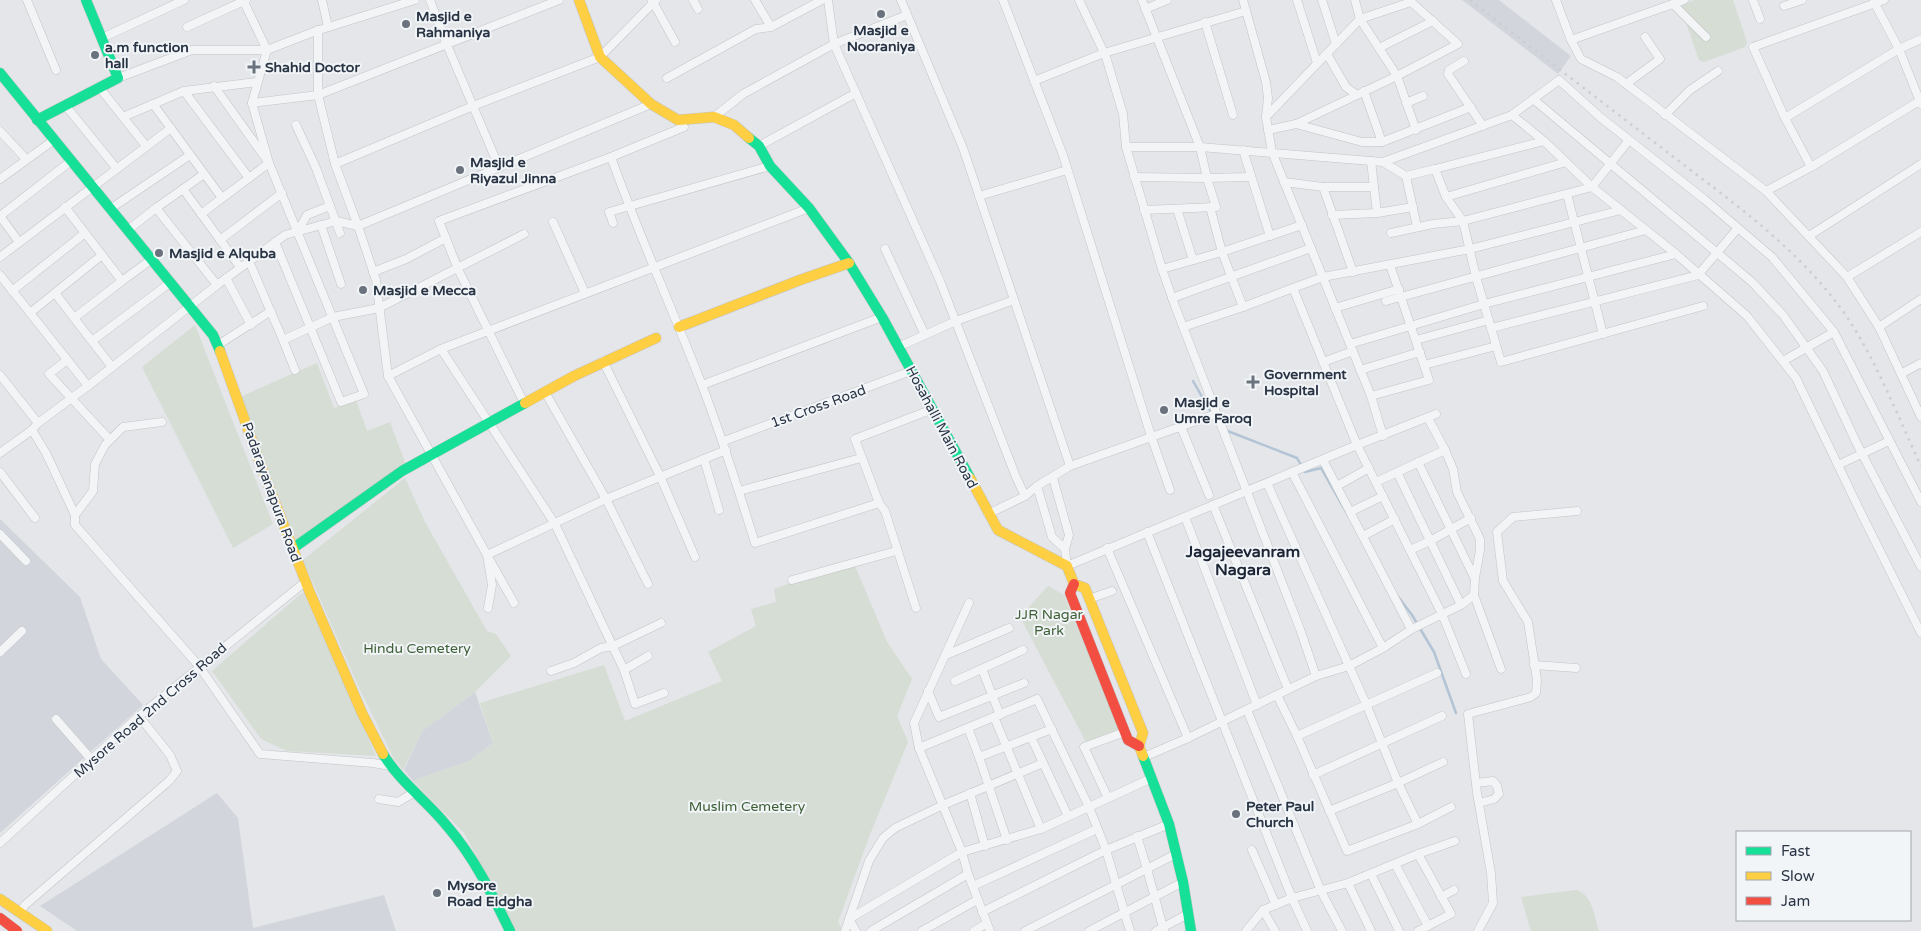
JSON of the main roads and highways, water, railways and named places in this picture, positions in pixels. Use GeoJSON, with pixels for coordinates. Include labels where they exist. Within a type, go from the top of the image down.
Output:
{"type":"FeatureCollection","features":[{"type":"Feature","properties":{"kind":"main road"},"geometry":{"type":"LineString","coordinates":[[37,120],[118,78],[86,0]]}},
{"type":"Feature","properties":{"kind":"main road","name":"Hosahalli Main Road"},"geometry":{"type":"LineString","coordinates":[[579,0],[600,57],[651,104],[678,120],[714,117],[734,125],[759,146],[770,166],[809,208],[849,263],[882,317],[998,530],[1067,566],[1074,584]]}},
{"type":"Feature","properties":{"kind":"main road","name":"Padarayanapura Road"},"geometry":{"type":"LineString","coordinates":[[0,74],[213,335],[305,582],[378,747],[390,766],[446,823],[468,852],[488,884],[510,931]]}},
{"type":"Feature","properties":{"kind":"main road"},"geometry":{"type":"LineString","coordinates":[[679,328],[800,280],[849,263]]}},
{"type":"Feature","properties":{"kind":"main road"},"geometry":{"type":"LineString","coordinates":[[292,549],[402,470],[602,362],[656,338]]}},
{"type":"Feature","properties":{"kind":"main road"},"geometry":{"type":"LineString","coordinates":[[1139,746],[1143,734],[1085,588],[1074,584],[1070,593],[1128,740],[1139,746],[1169,824],[1191,931]]}},
{"type":"Feature","properties":{"kind":"main road"},"geometry":{"type":"LineString","coordinates":[[1125,732],[1140,726]]}},
{"type":"Feature","properties":{"kind":"main road"},"geometry":{"type":"LineString","coordinates":[[0,899],[47,931]]}},
{"type":"Feature","properties":{"kind":"main road"},"geometry":{"type":"LineString","coordinates":[[0,918],[11,929]]}},
{"type":"Feature","properties":{"kind":"waterway"},"geometry":{"type":"LineString","coordinates":[[1193,381],[1217,423]]}},
{"type":"Feature","properties":{"kind":"waterway"},"geometry":{"type":"LineString","coordinates":[[1225,430],[1297,458],[1305,472],[1321,468],[1349,517]]}},
{"type":"Feature","properties":{"kind":"waterway"},"geometry":{"type":"LineString","coordinates":[[1396,594],[1412,615],[1434,652],[1456,713]]}},
{"type":"Feature","properties":{"kind":"railway"},"geometry":{"type":"LineString","coordinates":[[1470,0],[1740,208],[1787,248],[1828,292],[1858,334],[1878,371],[1921,466]]}},
{"type":"Feature","properties":{"kind":"place","name":"Masjid e Nooraniya"},"geometry":{"type":"Point","coordinates":[881,14]}},
{"type":"Feature","properties":{"kind":"place","name":"Masjid e Rahmaniya"},"geometry":{"type":"Point","coordinates":[406,24]}},
{"type":"Feature","properties":{"kind":"place","name":"a.m function hall"},"geometry":{"type":"Point","coordinates":[95,55]}},
{"type":"Feature","properties":{"kind":"place","name":"Shahid Doctor"},"geometry":{"type":"Point","coordinates":[254,67]}},
{"type":"Feature","properties":{"kind":"place","name":"Masjid e Riyazul Jinna"},"geometry":{"type":"Point","coordinates":[460,170]}},
{"type":"Feature","properties":{"kind":"place","name":"Masjid e Alquba"},"geometry":{"type":"Point","coordinates":[159,253]}},
{"type":"Feature","properties":{"kind":"place","name":"Masjid e Mecca"},"geometry":{"type":"Point","coordinates":[363,290]}},
{"type":"Feature","properties":{"kind":"place","name":"Government Hospital"},"geometry":{"type":"Point","coordinates":[1253,382]}},
{"type":"Feature","properties":{"kind":"place","name":"Masjid e Umre Faroq"},"geometry":{"type":"Point","coordinates":[1164,410]}},
{"type":"Feature","properties":{"kind":"place","name":"Peter Paul Church"},"geometry":{"type":"Point","coordinates":[1236,814]}},
{"type":"Feature","properties":{"kind":"place","name":"Mysore Road Eidgha"},"geometry":{"type":"Point","coordinates":[437,893]}},
{"type":"Feature","properties":{"kind":"district","name":"Jagajeevanram Nagara"},"geometry":{"type":"Point","coordinates":[1243,560]}},
{"type":"Feature","properties":{"kind":"park label","name":"JJR Nagar Park"},"geometry":{"type":"Point","coordinates":[1049,622]}},
{"type":"Feature","properties":{"kind":"park label","name":"Hindu Cemetery"},"geometry":{"type":"Point","coordinates":[417,648]}},
{"type":"Feature","properties":{"kind":"park label","name":"Muslim Cemetery"},"geometry":{"type":"Point","coordinates":[747,806]}}]}
